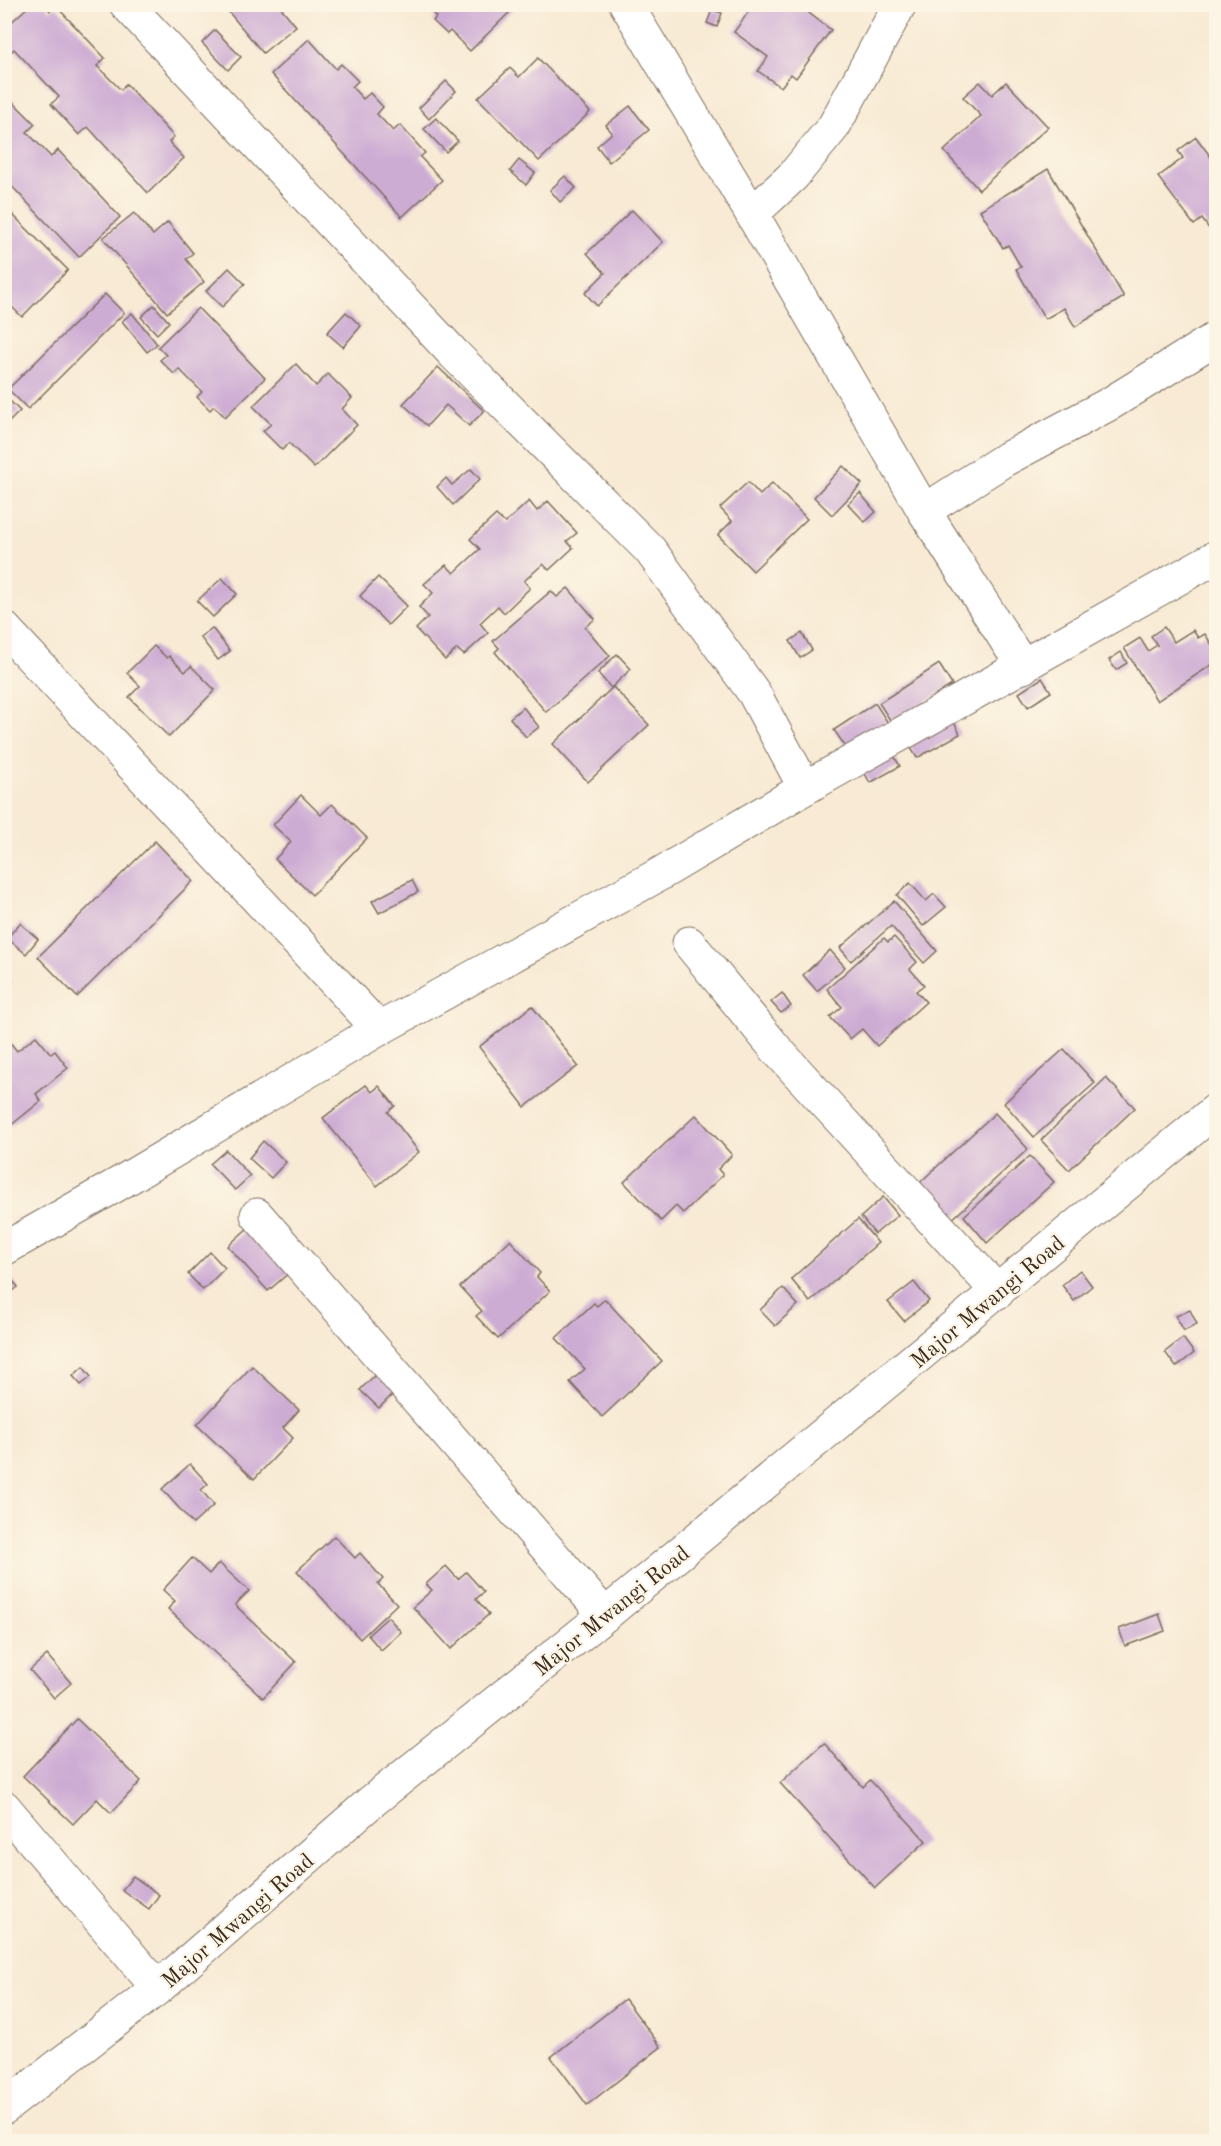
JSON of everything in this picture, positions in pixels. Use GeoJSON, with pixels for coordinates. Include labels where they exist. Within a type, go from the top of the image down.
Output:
{"type":"FeatureCollection","features":[{"type":"Feature","properties":{"kind":"street"},"geometry":{"type":"LineString","coordinates":[[126,4],[454,354],[650,550],[754,693],[805,788]]}},
{"type":"Feature","properties":{"kind":"street"},"geometry":{"type":"LineString","coordinates":[[626,4],[752,214],[924,511],[1023,667]]}},
{"type":"Feature","properties":{"kind":"street"},"geometry":{"type":"LineString","coordinates":[[752,214],[793,176],[834,126],[900,4]]}},
{"type":"Feature","properties":{"kind":"street"},"geometry":{"type":"LineString","coordinates":[[924,511],[1004,460],[1111,403],[1216,338]]}},
{"type":"Feature","properties":{"kind":"street"},"geometry":{"type":"LineString","coordinates":[[4,1249],[379,1029],[660,874],[805,788],[1216,557]]}},
{"type":"Feature","properties":{"kind":"street"},"geometry":{"type":"LineString","coordinates":[[4,628],[379,1029]]}},
{"type":"Feature","properties":{"kind":"street"},"geometry":{"type":"LineString","coordinates":[[689,943],[776,1049],[998,1292]]}},
{"type":"Feature","properties":{"kind":"street","name":"Major Mwangi Road"},"geometry":{"type":"LineString","coordinates":[[4,2108],[158,1988],[371,1802],[605,1615],[1216,1110]]}},
{"type":"Feature","properties":{"kind":"street"},"geometry":{"type":"LineString","coordinates":[[257,1215],[605,1615]]}},
{"type":"Feature","properties":{"kind":"street"},"geometry":{"type":"LineString","coordinates":[[4,1807],[158,1988]]}},
{"type":"Feature","properties":{"kind":"building"},"geometry":{"type":"Polygon","coordinates":[[[31,4],[45,4],[50,11],[56,6],[105,58],[97,66],[121,90],[126,84],[174,137],[169,142],[184,158],[148,193],[88,127],[79,135],[51,104],[59,97],[14,49],[7,56],[4,53],[4,29],[31,4]]]}},
{"type":"Feature","properties":{"kind":"building"},"geometry":{"type":"Polygon","coordinates":[[[222,4],[278,4],[296,26],[263,53],[222,4]]]}},
{"type":"Feature","properties":{"kind":"building"},"geometry":{"type":"Polygon","coordinates":[[[424,4],[512,4],[515,7],[470,51],[450,31],[447,34],[433,21],[436,17],[424,4]]]}},
{"type":"Feature","properties":{"kind":"building"},"geometry":{"type":"Polygon","coordinates":[[[754,4],[797,4],[831,30],[796,78],[791,74],[781,87],[758,71],[768,57],[734,32],[754,4]]]}},
{"type":"Feature","properties":{"kind":"building"},"geometry":{"type":"Polygon","coordinates":[[[712,10],[722,13],[717,27],[707,23],[712,10]]]}},
{"type":"Feature","properties":{"kind":"building"},"geometry":{"type":"Polygon","coordinates":[[[215,30],[241,57],[228,70],[202,43],[215,30]]]}},
{"type":"Feature","properties":{"kind":"building"},"geometry":{"type":"Polygon","coordinates":[[[309,39],[336,69],[341,64],[358,81],[352,87],[363,99],[370,93],[383,107],[377,114],[393,131],[400,125],[425,153],[420,157],[442,180],[402,217],[271,74],[309,39]]]}},
{"type":"Feature","properties":{"kind":"building"},"geometry":{"type":"Polygon","coordinates":[[[538,58],[590,112],[539,161],[478,98],[510,68],[519,77],[538,58]]]}},
{"type":"Feature","properties":{"kind":"building"},"geometry":{"type":"Polygon","coordinates":[[[446,81],[456,91],[429,119],[419,108],[446,81]]]}},
{"type":"Feature","properties":{"kind":"building"},"geometry":{"type":"Polygon","coordinates":[[[980,82],[992,95],[1006,82],[1048,127],[979,190],[944,151],[981,116],[963,97],[980,82]]]}},
{"type":"Feature","properties":{"kind":"building"},"geometry":{"type":"Polygon","coordinates":[[[4,93],[35,124],[27,132],[51,157],[58,150],[120,217],[79,257],[4,178],[4,93]]]}},
{"type":"Feature","properties":{"kind":"building"},"geometry":{"type":"Polygon","coordinates":[[[630,106],[649,130],[609,162],[597,146],[612,133],[606,125],[630,106]]]}},
{"type":"Feature","properties":{"kind":"building"},"geometry":{"type":"Polygon","coordinates":[[[436,118],[458,141],[446,152],[424,129],[436,118]]]}},
{"type":"Feature","properties":{"kind":"building"},"geometry":{"type":"Polygon","coordinates":[[[1196,137],[1216,164],[1216,238],[1202,219],[1194,225],[1158,177],[1183,158],[1178,151],[1196,137]]]}},
{"type":"Feature","properties":{"kind":"building"},"geometry":{"type":"Polygon","coordinates":[[[519,160],[535,173],[526,185],[510,171],[519,160]]]}},
{"type":"Feature","properties":{"kind":"building"},"geometry":{"type":"Polygon","coordinates":[[[1048,169],[1124,297],[1075,327],[1064,308],[1045,319],[1016,269],[1021,267],[1008,245],[1003,248],[980,210],[1048,169]]]}},
{"type":"Feature","properties":{"kind":"building"},"geometry":{"type":"Polygon","coordinates":[[[565,176],[576,188],[560,202],[550,190],[565,176]]]}},
{"type":"Feature","properties":{"kind":"building"},"geometry":{"type":"Polygon","coordinates":[[[632,210],[663,242],[597,306],[585,293],[605,273],[587,253],[632,210]]]}},
{"type":"Feature","properties":{"kind":"building"},"geometry":{"type":"Polygon","coordinates":[[[134,213],[153,235],[168,222],[193,253],[186,259],[204,282],[167,313],[103,238],[134,213]]]}},
{"type":"Feature","properties":{"kind":"building"},"geometry":{"type":"Polygon","coordinates":[[[12,214],[68,270],[22,317],[4,299],[4,221],[12,214]]]}},
{"type":"Feature","properties":{"kind":"building"},"geometry":{"type":"Polygon","coordinates":[[[229,268],[245,284],[222,307],[206,291],[229,268]]]}},
{"type":"Feature","properties":{"kind":"building"},"geometry":{"type":"Polygon","coordinates":[[[105,294],[124,313],[28,409],[8,389],[105,294]]]}},
{"type":"Feature","properties":{"kind":"building"},"geometry":{"type":"Polygon","coordinates":[[[154,305],[169,322],[157,334],[141,317],[154,305]]]}},
{"type":"Feature","properties":{"kind":"building"},"geometry":{"type":"Polygon","coordinates":[[[198,308],[265,378],[225,417],[214,406],[210,410],[197,397],[202,392],[179,369],[174,374],[160,360],[166,355],[158,347],[198,308]]]}},
{"type":"Feature","properties":{"kind":"building"},"geometry":{"type":"Polygon","coordinates":[[[346,312],[361,326],[343,347],[327,333],[346,312]]]}},
{"type":"Feature","properties":{"kind":"building"},"geometry":{"type":"Polygon","coordinates":[[[132,313],[157,344],[147,352],[122,321],[132,313]]]}},
{"type":"Feature","properties":{"kind":"building"},"geometry":{"type":"Polygon","coordinates":[[[296,364],[316,386],[328,374],[352,398],[342,409],[357,425],[314,468],[289,443],[282,450],[263,431],[271,424],[253,406],[296,364]]]}},
{"type":"Feature","properties":{"kind":"building"},"geometry":{"type":"Polygon","coordinates":[[[438,367],[484,411],[469,426],[446,405],[427,426],[403,404],[438,367]]]}},
{"type":"Feature","properties":{"kind":"building"},"geometry":{"type":"Polygon","coordinates":[[[6,397],[20,411],[4,427],[4,398],[6,397]]]}},
{"type":"Feature","properties":{"kind":"building"},"geometry":{"type":"Polygon","coordinates":[[[843,466],[862,484],[832,515],[814,497],[843,466]]]}},
{"type":"Feature","properties":{"kind":"building"},"geometry":{"type":"Polygon","coordinates":[[[471,469],[480,479],[453,505],[437,487],[446,478],[452,485],[471,469]]]}},
{"type":"Feature","properties":{"kind":"building"},"geometry":{"type":"Polygon","coordinates":[[[748,482],[760,495],[772,483],[807,519],[753,571],[718,535],[732,521],[720,508],[748,482]]]}},
{"type":"Feature","properties":{"kind":"building"},"geometry":{"type":"Polygon","coordinates":[[[860,493],[876,512],[865,522],[848,504],[860,493]]]}},
{"type":"Feature","properties":{"kind":"building"},"geometry":{"type":"Polygon","coordinates":[[[529,501],[537,511],[548,501],[577,533],[567,541],[573,548],[549,570],[543,564],[524,581],[530,588],[504,613],[498,606],[480,623],[488,633],[464,655],[457,649],[445,660],[416,629],[428,617],[419,607],[433,593],[424,584],[446,565],[454,573],[480,549],[470,539],[496,515],[505,523],[529,501]]]}},
{"type":"Feature","properties":{"kind":"building"},"geometry":{"type":"Polygon","coordinates":[[[378,577],[407,606],[388,625],[360,596],[378,577]]]}},
{"type":"Feature","properties":{"kind":"building"},"geometry":{"type":"Polygon","coordinates":[[[222,578],[237,594],[213,617],[197,601],[222,578]]]}},
{"type":"Feature","properties":{"kind":"building"},"geometry":{"type":"Polygon","coordinates":[[[568,588],[595,619],[585,627],[610,656],[546,712],[495,652],[499,648],[493,641],[551,591],[557,597],[568,588]]]}},
{"type":"Feature","properties":{"kind":"building"},"geometry":{"type":"Polygon","coordinates":[[[1164,627],[1174,642],[1193,630],[1198,638],[1205,634],[1216,651],[1216,662],[1157,701],[1124,648],[1140,638],[1148,651],[1157,645],[1151,636],[1164,627]]]}},
{"type":"Feature","properties":{"kind":"building"},"geometry":{"type":"Polygon","coordinates":[[[212,628],[230,651],[218,660],[200,637],[212,628]]]}},
{"type":"Feature","properties":{"kind":"building"},"geometry":{"type":"Polygon","coordinates":[[[802,633],[812,650],[800,658],[790,641],[802,633]]]}},
{"type":"Feature","properties":{"kind":"building"},"geometry":{"type":"Polygon","coordinates":[[[154,646],[167,658],[169,656],[185,672],[191,666],[215,690],[169,737],[129,697],[140,686],[127,673],[154,646]]]}},
{"type":"Feature","properties":{"kind":"building"},"geometry":{"type":"Polygon","coordinates":[[[1121,652],[1127,663],[1116,670],[1109,660],[1121,652]]]}},
{"type":"Feature","properties":{"kind":"building"},"geometry":{"type":"Polygon","coordinates":[[[617,654],[631,669],[611,688],[598,673],[617,654]]]}},
{"type":"Feature","properties":{"kind":"building"},"geometry":{"type":"Polygon","coordinates":[[[939,664],[952,685],[892,723],[879,703],[939,664]]]}},
{"type":"Feature","properties":{"kind":"building"},"geometry":{"type":"Polygon","coordinates":[[[1042,678],[1051,692],[1028,707],[1019,693],[1042,678]]]}},
{"type":"Feature","properties":{"kind":"building"},"geometry":{"type":"Polygon","coordinates":[[[613,687],[649,725],[588,782],[553,744],[613,687]]]}},
{"type":"Feature","properties":{"kind":"building"},"geometry":{"type":"Polygon","coordinates":[[[875,703],[888,723],[847,749],[834,730],[875,703]]]}},
{"type":"Feature","properties":{"kind":"building"},"geometry":{"type":"Polygon","coordinates":[[[523,707],[539,727],[526,737],[510,718],[523,707]]]}},
{"type":"Feature","properties":{"kind":"building"},"geometry":{"type":"Polygon","coordinates":[[[953,720],[960,734],[917,758],[909,745],[953,720]]]}},
{"type":"Feature","properties":{"kind":"building"},"geometry":{"type":"Polygon","coordinates":[[[892,753],[900,766],[870,783],[863,770],[892,753]]]}},
{"type":"Feature","properties":{"kind":"building"},"geometry":{"type":"Polygon","coordinates":[[[301,795],[321,815],[332,804],[367,838],[312,895],[275,859],[291,842],[273,825],[301,795]]]}},
{"type":"Feature","properties":{"kind":"building"},"geometry":{"type":"Polygon","coordinates":[[[155,841],[193,881],[77,997],[38,957],[155,841]]]}},
{"type":"Feature","properties":{"kind":"building"},"geometry":{"type":"Polygon","coordinates":[[[412,880],[418,892],[379,913],[372,901],[412,880]]]}},
{"type":"Feature","properties":{"kind":"building"},"geometry":{"type":"Polygon","coordinates":[[[910,883],[926,901],[934,894],[946,907],[923,926],[897,895],[910,883]]]}},
{"type":"Feature","properties":{"kind":"building"},"geometry":{"type":"Polygon","coordinates":[[[894,901],[937,951],[924,963],[891,926],[851,961],[840,948],[894,901]]]}},
{"type":"Feature","properties":{"kind":"building"},"geometry":{"type":"Polygon","coordinates":[[[20,923],[38,939],[26,954],[7,938],[20,923]]]}},
{"type":"Feature","properties":{"kind":"building"},"geometry":{"type":"Polygon","coordinates":[[[894,937],[917,962],[910,969],[924,985],[916,991],[926,1002],[877,1046],[862,1029],[850,1039],[830,1017],[842,1007],[827,989],[884,938],[888,942],[894,937]]]}},
{"type":"Feature","properties":{"kind":"building"},"geometry":{"type":"Polygon","coordinates":[[[830,950],[845,967],[817,991],[803,975],[830,950]]]}},
{"type":"Feature","properties":{"kind":"building"},"geometry":{"type":"Polygon","coordinates":[[[4,976],[12,984],[4,991],[4,976]]]}},
{"type":"Feature","properties":{"kind":"building"},"geometry":{"type":"Polygon","coordinates":[[[782,993],[791,1006],[781,1013],[771,1002],[782,993]]]}},
{"type":"Feature","properties":{"kind":"building"},"geometry":{"type":"Polygon","coordinates":[[[532,1006],[578,1066],[525,1107],[479,1047],[532,1006]]]}},
{"type":"Feature","properties":{"kind":"building"},"geometry":{"type":"Polygon","coordinates":[[[4,1035],[17,1051],[36,1036],[51,1054],[55,1051],[68,1068],[36,1094],[41,1101],[10,1126],[6,1121],[4,1122],[4,1035]]]}},
{"type":"Feature","properties":{"kind":"building"},"geometry":{"type":"Polygon","coordinates":[[[1064,1049],[1095,1083],[1034,1137],[1004,1103],[1064,1049]]]}},
{"type":"Feature","properties":{"kind":"building"},"geometry":{"type":"Polygon","coordinates":[[[1106,1078],[1135,1108],[1069,1170],[1041,1140],[1106,1078]]]}},
{"type":"Feature","properties":{"kind":"building"},"geometry":{"type":"Polygon","coordinates":[[[366,1085],[372,1092],[379,1086],[395,1106],[388,1112],[419,1152],[377,1186],[323,1118],[366,1085]]]}},
{"type":"Feature","properties":{"kind":"building"},"geometry":{"type":"Polygon","coordinates":[[[995,1113],[1028,1149],[948,1223],[915,1187],[995,1113]]]}},
{"type":"Feature","properties":{"kind":"building"},"geometry":{"type":"Polygon","coordinates":[[[696,1115],[732,1155],[718,1169],[723,1175],[683,1213],[676,1206],[661,1221],[624,1182],[696,1115]]]}},
{"type":"Feature","properties":{"kind":"building"},"geometry":{"type":"Polygon","coordinates":[[[263,1141],[286,1162],[271,1178],[249,1158],[263,1141]]]}},
{"type":"Feature","properties":{"kind":"building"},"geometry":{"type":"Polygon","coordinates":[[[226,1150],[250,1176],[235,1190],[210,1164],[226,1150]]]}},
{"type":"Feature","properties":{"kind":"building"},"geometry":{"type":"Polygon","coordinates":[[[1030,1156],[1054,1182],[987,1243],[964,1216],[1030,1156]]]}},
{"type":"Feature","properties":{"kind":"building"},"geometry":{"type":"Polygon","coordinates":[[[883,1197],[898,1215],[875,1234],[861,1217],[883,1197]]]}},
{"type":"Feature","properties":{"kind":"building"},"geometry":{"type":"Polygon","coordinates":[[[858,1219],[878,1243],[810,1302],[791,1279],[858,1219]]]}},
{"type":"Feature","properties":{"kind":"building"},"geometry":{"type":"Polygon","coordinates":[[[250,1226],[290,1272],[268,1291],[228,1246],[250,1226]]]}},
{"type":"Feature","properties":{"kind":"building"},"geometry":{"type":"Polygon","coordinates":[[[510,1240],[540,1273],[537,1277],[550,1291],[498,1339],[476,1316],[482,1311],[460,1287],[510,1240]]]}},
{"type":"Feature","properties":{"kind":"building"},"geometry":{"type":"Polygon","coordinates":[[[210,1252],[225,1268],[203,1290],[188,1274],[210,1252]]]}},
{"type":"Feature","properties":{"kind":"building"},"geometry":{"type":"Polygon","coordinates":[[[1080,1270],[1092,1286],[1074,1301],[1062,1285],[1080,1270]]]}},
{"type":"Feature","properties":{"kind":"building"},"geometry":{"type":"Polygon","coordinates":[[[8,1275],[18,1287],[4,1298],[4,1278],[8,1275]]]}},
{"type":"Feature","properties":{"kind":"building"},"geometry":{"type":"Polygon","coordinates":[[[914,1282],[929,1301],[904,1321],[888,1302],[914,1282]]]}},
{"type":"Feature","properties":{"kind":"building"},"geometry":{"type":"Polygon","coordinates":[[[783,1288],[798,1305],[775,1326],[760,1310],[783,1288]]]}},
{"type":"Feature","properties":{"kind":"building"},"geometry":{"type":"Polygon","coordinates":[[[605,1299],[662,1361],[602,1417],[570,1382],[585,1369],[556,1338],[594,1303],[597,1306],[605,1299]]]}},
{"type":"Feature","properties":{"kind":"building"},"geometry":{"type":"Polygon","coordinates":[[[1190,1310],[1197,1324],[1184,1331],[1176,1316],[1190,1310]]]}},
{"type":"Feature","properties":{"kind":"building"},"geometry":{"type":"Polygon","coordinates":[[[1183,1338],[1194,1353],[1176,1367],[1165,1352],[1183,1338]]]}},
{"type":"Feature","properties":{"kind":"building"},"geometry":{"type":"Polygon","coordinates":[[[252,1366],[299,1410],[283,1428],[293,1438],[254,1479],[197,1425],[252,1366]]]}},
{"type":"Feature","properties":{"kind":"building"},"geometry":{"type":"Polygon","coordinates":[[[83,1367],[91,1377],[81,1385],[73,1376],[83,1367]]]}},
{"type":"Feature","properties":{"kind":"building"},"geometry":{"type":"Polygon","coordinates":[[[380,1370],[398,1389],[379,1408],[360,1390],[380,1370]]]}},
{"type":"Feature","properties":{"kind":"building"},"geometry":{"type":"Polygon","coordinates":[[[190,1464],[208,1484],[201,1490],[214,1505],[193,1524],[162,1489],[190,1464]]]}},
{"type":"Feature","properties":{"kind":"building"},"geometry":{"type":"Polygon","coordinates":[[[334,1536],[355,1558],[360,1553],[383,1579],[378,1584],[397,1604],[360,1639],[297,1571],[334,1536]]]}},
{"type":"Feature","properties":{"kind":"building"},"geometry":{"type":"Polygon","coordinates":[[[192,1558],[209,1574],[219,1563],[249,1591],[235,1605],[296,1662],[263,1698],[168,1609],[175,1601],[163,1590],[192,1558]]]}},
{"type":"Feature","properties":{"kind":"building"},"geometry":{"type":"Polygon","coordinates":[[[446,1566],[458,1579],[466,1572],[484,1592],[476,1599],[489,1614],[451,1649],[413,1607],[432,1590],[426,1584],[446,1566]]]}},
{"type":"Feature","properties":{"kind":"building"},"geometry":{"type":"Polygon","coordinates":[[[1159,1614],[1165,1631],[1125,1646],[1119,1629],[1159,1614]]]}},
{"type":"Feature","properties":{"kind":"building"},"geometry":{"type":"Polygon","coordinates":[[[388,1617],[401,1632],[381,1650],[368,1635],[388,1617]]]}},
{"type":"Feature","properties":{"kind":"building"},"geometry":{"type":"Polygon","coordinates":[[[47,1655],[71,1683],[54,1698],[30,1670],[47,1655]]]}},
{"type":"Feature","properties":{"kind":"building"},"geometry":{"type":"Polygon","coordinates":[[[77,1719],[141,1781],[111,1813],[97,1799],[73,1824],[23,1776],[77,1719]]]}},
{"type":"Feature","properties":{"kind":"building"},"geometry":{"type":"Polygon","coordinates":[[[824,1743],[863,1787],[870,1780],[926,1841],[875,1888],[780,1783],[824,1743]]]}},
{"type":"Feature","properties":{"kind":"building"},"geometry":{"type":"Polygon","coordinates":[[[133,1876],[159,1895],[149,1909],[122,1890],[133,1876]]]}},
{"type":"Feature","properties":{"kind":"building"},"geometry":{"type":"Polygon","coordinates":[[[625,1999],[661,2047],[587,2105],[551,2057],[625,1999]]]}}]}
